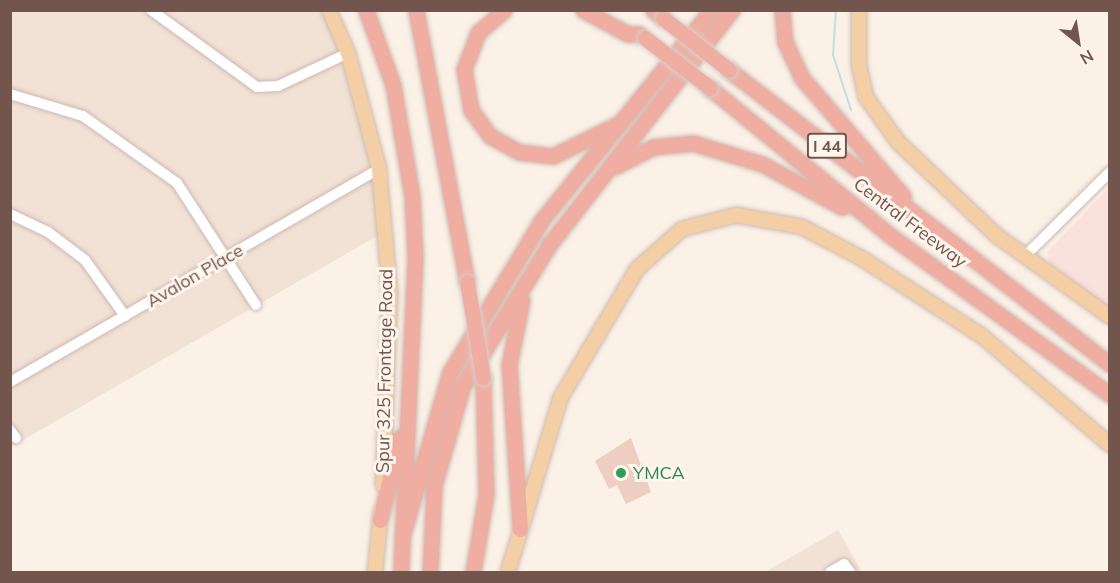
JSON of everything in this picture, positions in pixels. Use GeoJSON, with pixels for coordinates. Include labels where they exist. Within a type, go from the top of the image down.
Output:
{"type":"FeatureCollection","features":[{"type":"Feature","properties":{"kind":"highway"},"geometry":{"type":"LineString","coordinates":[[366,10],[393,85],[412,196],[410,399],[401,573]]}},
{"type":"Feature","properties":{"kind":"highway"},"geometry":{"type":"LineString","coordinates":[[416,10],[483,378],[489,436],[479,549],[480,573]]}},
{"type":"Feature","properties":{"kind":"highway"},"geometry":{"type":"LineString","coordinates":[[504,10],[478,33],[464,69],[471,111],[490,136],[519,152],[553,156],[583,146],[630,116]]}},
{"type":"Feature","properties":{"kind":"highway"},"geometry":{"type":"LineString","coordinates":[[583,10],[642,36]]}},
{"type":"Feature","properties":{"kind":"highway","name":"Central Freeway"},"geometry":{"type":"LineString","coordinates":[[605,10],[710,88],[892,237],[1110,395]]}},
{"type":"Feature","properties":{"kind":"highway"},"geometry":{"type":"LineString","coordinates":[[402,537],[450,372],[541,221],[630,116],[711,10]]}},
{"type":"Feature","properties":{"kind":"highway"},"geometry":{"type":"LineString","coordinates":[[430,573],[434,486],[446,431],[463,385],[532,270],[732,10]]}},
{"type":"Feature","properties":{"kind":"highway"},"geometry":{"type":"LineString","coordinates":[[782,10],[785,42],[805,84],[925,221]]}},
{"type":"Feature","properties":{"kind":"highway","name":"Central Freeway"},"geometry":{"type":"LineString","coordinates":[[658,14],[1110,364]]}},
{"type":"Feature","properties":{"kind":"highway"},"geometry":{"type":"LineString","coordinates":[[608,171],[666,143],[713,147],[814,188],[869,227],[892,237]]}},
{"type":"Feature","properties":{"kind":"highway"},"geometry":{"type":"LineString","coordinates":[[520,529],[509,365],[513,326],[532,270]]}},
{"type":"Feature","properties":{"kind":"highway"},"geometry":{"type":"LineString","coordinates":[[380,520],[410,399]]}},
{"type":"Feature","properties":{"kind":"highway"},"geometry":{"type":"LineString","coordinates":[[473,573],[479,549]]}},
{"type":"Feature","properties":{"kind":"main road"},"geometry":{"type":"LineString","coordinates":[[329,10],[348,53],[379,169]]}},
{"type":"Feature","properties":{"kind":"main road"},"geometry":{"type":"LineString","coordinates":[[859,10],[858,65],[866,97],[898,142],[1025,256],[1110,317]]}},
{"type":"Feature","properties":{"kind":"main road","name":"Spur 325 Frontage Road"},"geometry":{"type":"LineString","coordinates":[[375,573],[380,520],[390,293],[379,169]]}},
{"type":"Feature","properties":{"kind":"main road"},"geometry":{"type":"LineString","coordinates":[[508,573],[561,397],[637,268],[682,229],[736,215],[768,217],[802,227],[861,258],[982,336],[1110,445]]}},
{"type":"Feature","properties":{"kind":"street"},"geometry":{"type":"LineString","coordinates":[[151,10],[257,87],[278,86],[348,53]]}},
{"type":"Feature","properties":{"kind":"street"},"geometry":{"type":"LineString","coordinates":[[10,94],[83,116],[132,146],[177,183],[228,256],[256,305]]}},
{"type":"Feature","properties":{"kind":"street","name":"Avalon Place"},"geometry":{"type":"LineString","coordinates":[[10,382],[379,169]]}},
{"type":"Feature","properties":{"kind":"street"},"geometry":{"type":"LineString","coordinates":[[1025,256],[1110,172]]}},
{"type":"Feature","properties":{"kind":"street"},"geometry":{"type":"LineString","coordinates":[[10,214],[48,232],[85,260],[125,316]]}},
{"type":"Feature","properties":{"kind":"street"},"geometry":{"type":"LineString","coordinates":[[830,573],[847,568]]}},
{"type":"Feature","properties":{"kind":"shaded area"},"geometry":{"type":"Polygon","coordinates":[[[11,11],[322,11],[350,74],[377,192],[379,235],[11,447],[11,11]]]}},
{"type":"Feature","properties":{"kind":"shaded area"},"geometry":{"type":"Polygon","coordinates":[[[1109,188],[1109,308],[1050,265],[1047,252],[1109,188]]]}},
{"type":"Feature","properties":{"kind":"shaded area"},"geometry":{"type":"Polygon","coordinates":[[[838,530],[862,572],[765,572],[838,530]]]}},
{"type":"Feature","properties":{"kind":"building","name":"YMCA"},"geometry":{"type":"Polygon","coordinates":[[[631,438],[651,492],[626,504],[617,485],[609,489],[595,461],[631,438]]]}},
{"type":"Feature","properties":{"kind":"waterway"},"geometry":{"type":"LineString","coordinates":[[836,10],[833,55],[851,110]]}},
{"type":"Feature","properties":{"kind":"place","name":"YMCA"},"geometry":{"type":"Point","coordinates":[621,473]}}]}
